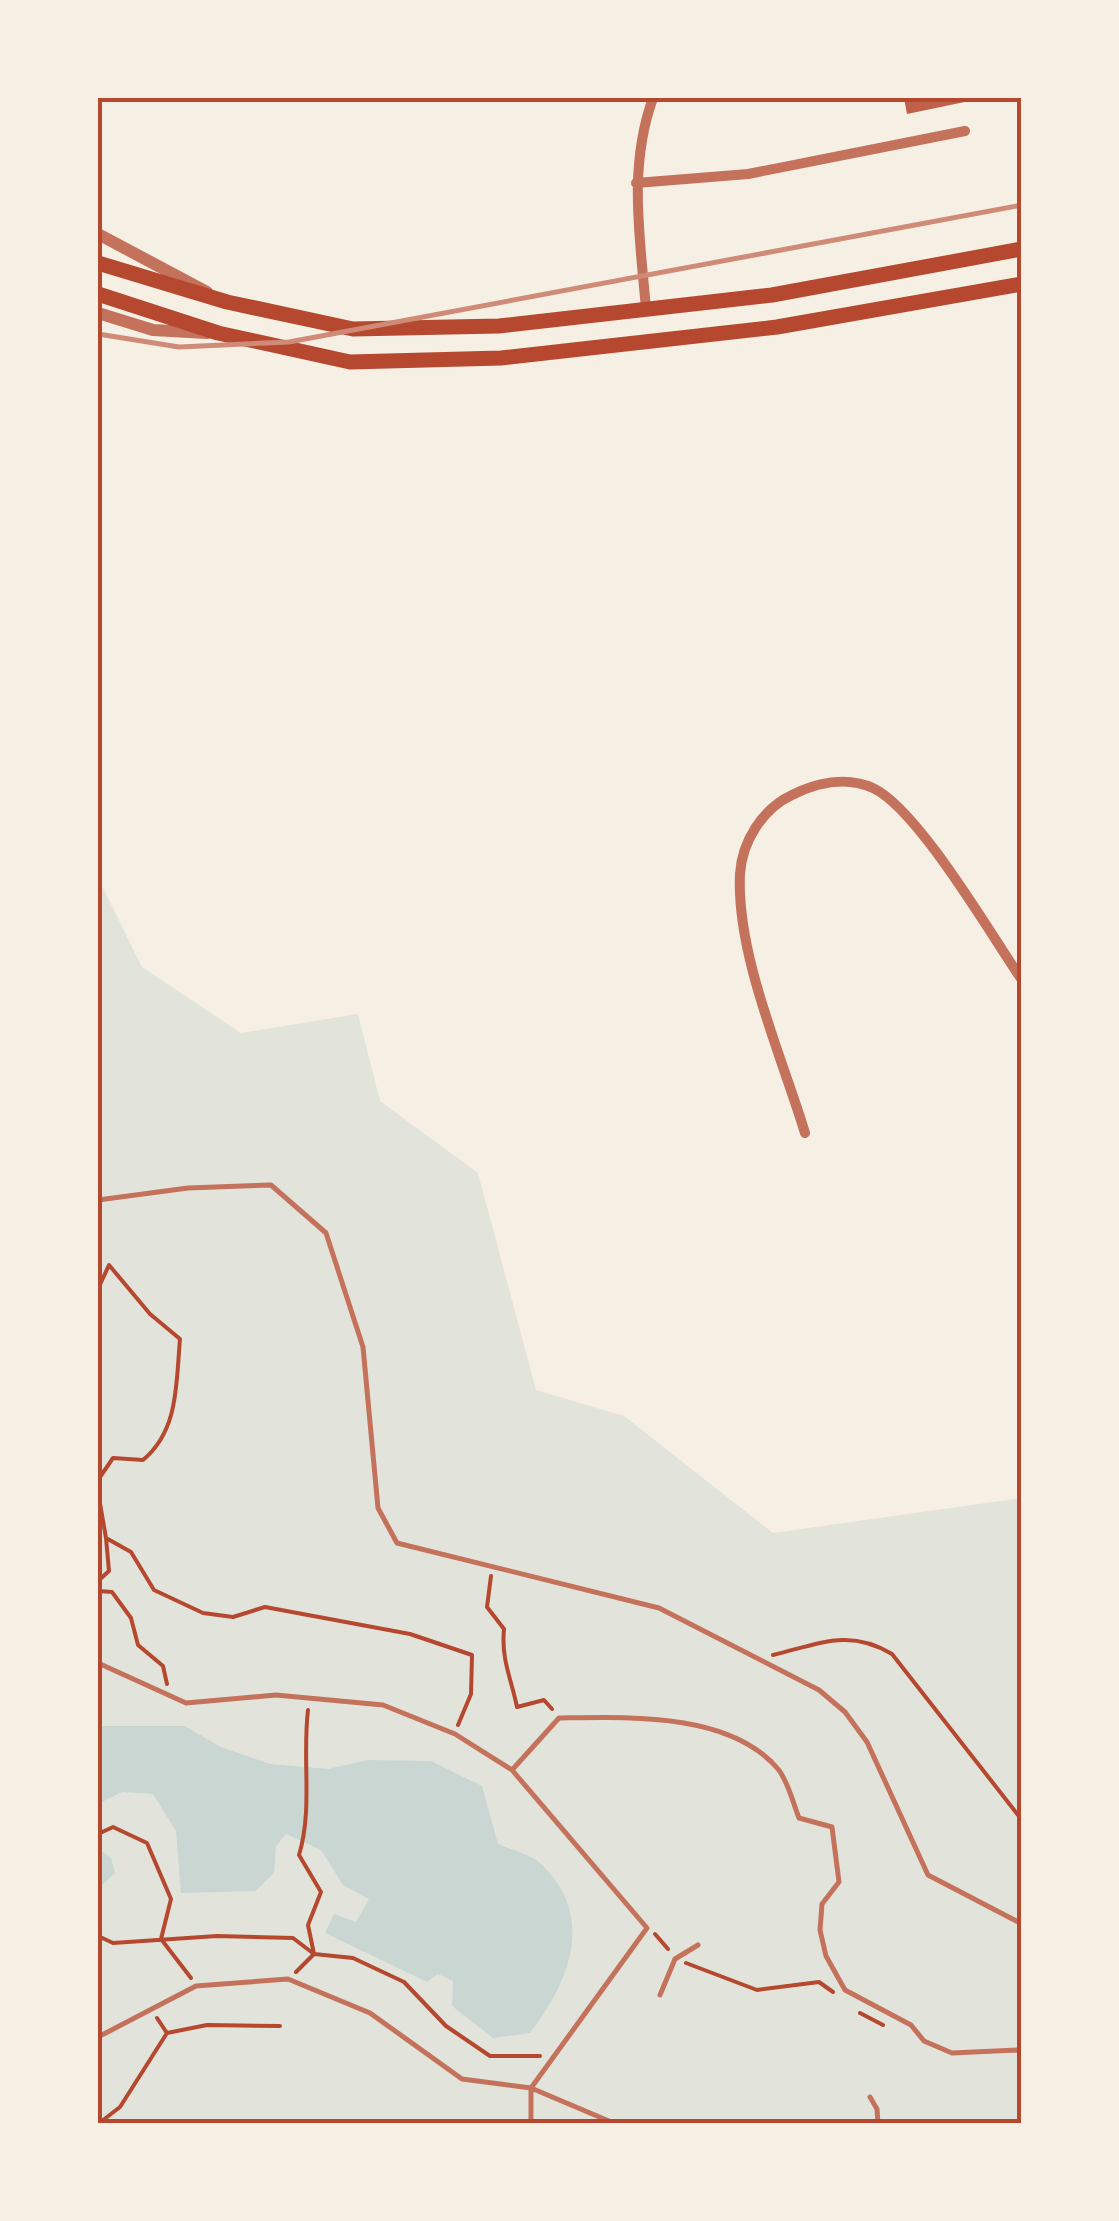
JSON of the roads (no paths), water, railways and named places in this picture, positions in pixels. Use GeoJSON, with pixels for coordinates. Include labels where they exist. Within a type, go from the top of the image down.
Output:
{"type":"FeatureCollection","features":[{"type":"Feature","properties":{"kind":"main road"},"geometry":{"type":"LineString","coordinates":[[101,265],[227,302],[353,329],[499,326],[772,295],[1022,250]]}},
{"type":"Feature","properties":{"kind":"main road"},"geometry":{"type":"LineString","coordinates":[[98,294],[218,333],[350,362],[500,358],[777,327],[1022,284]]}},
{"type":"Feature","properties":{"kind":"street"},"geometry":{"type":"LineString","coordinates":[[646,309],[636,184],[639,135],[653,98]]}},
{"type":"Feature","properties":{"kind":"street"},"geometry":{"type":"LineString","coordinates":[[636,184],[748,174],[965,131]]}},
{"type":"Feature","properties":{"kind":"street"},"geometry":{"type":"LineString","coordinates":[[98,234],[227,302]]}},
{"type":"Feature","properties":{"kind":"street"},"geometry":{"type":"LineString","coordinates":[[98,314],[153,330],[218,333]]}},
{"type":"Feature","properties":{"kind":"street"},"geometry":{"type":"LineString","coordinates":[[805,1133],[758,980],[744,922],[740,872],[752,828],[786,797],[824,781],[873,788],[920,830],[1022,980]]}},
{"type":"Feature","properties":{"kind":"lane"},"geometry":{"type":"LineString","coordinates":[[98,1200],[188,1188],[271,1185],[326,1232],[363,1347],[378,1508],[398,1543],[659,1608],[819,1690],[845,1712],[867,1742],[928,1875],[1022,1924]]}},
{"type":"Feature","properties":{"kind":"lane"},"geometry":{"type":"LineString","coordinates":[[98,1663],[186,1703],[276,1695],[384,1705],[455,1734],[512,1770],[647,1928],[550,2056],[531,2088],[532,2124]]}},
{"type":"Feature","properties":{"kind":"lane"},"geometry":{"type":"LineString","coordinates":[[512,1770],[559,1718],[598,1717],[726,1732],[778,1769],[799,1818],[832,1827],[839,1882],[822,1904],[820,1930],[826,1956],[845,1990],[911,2025],[924,2041],[952,2053],[1017,2050],[1022,2054]]}},
{"type":"Feature","properties":{"kind":"lane"},"geometry":{"type":"LineString","coordinates":[[660,1994],[674,1960],[698,1945]]}},
{"type":"Feature","properties":{"kind":"lane"},"geometry":{"type":"LineString","coordinates":[[98,2037],[196,1986],[288,1979],[370,2013],[462,2079],[531,2088],[616,2124]]}},
{"type":"Feature","properties":{"kind":"lane"},"geometry":{"type":"LineString","coordinates":[[870,2097],[877,2109],[878,2124]]}},
{"type":"Feature","properties":{"kind":"railway"},"geometry":{"type":"LineString","coordinates":[[98,334],[179,347],[289,342],[1022,205]]}}]}
